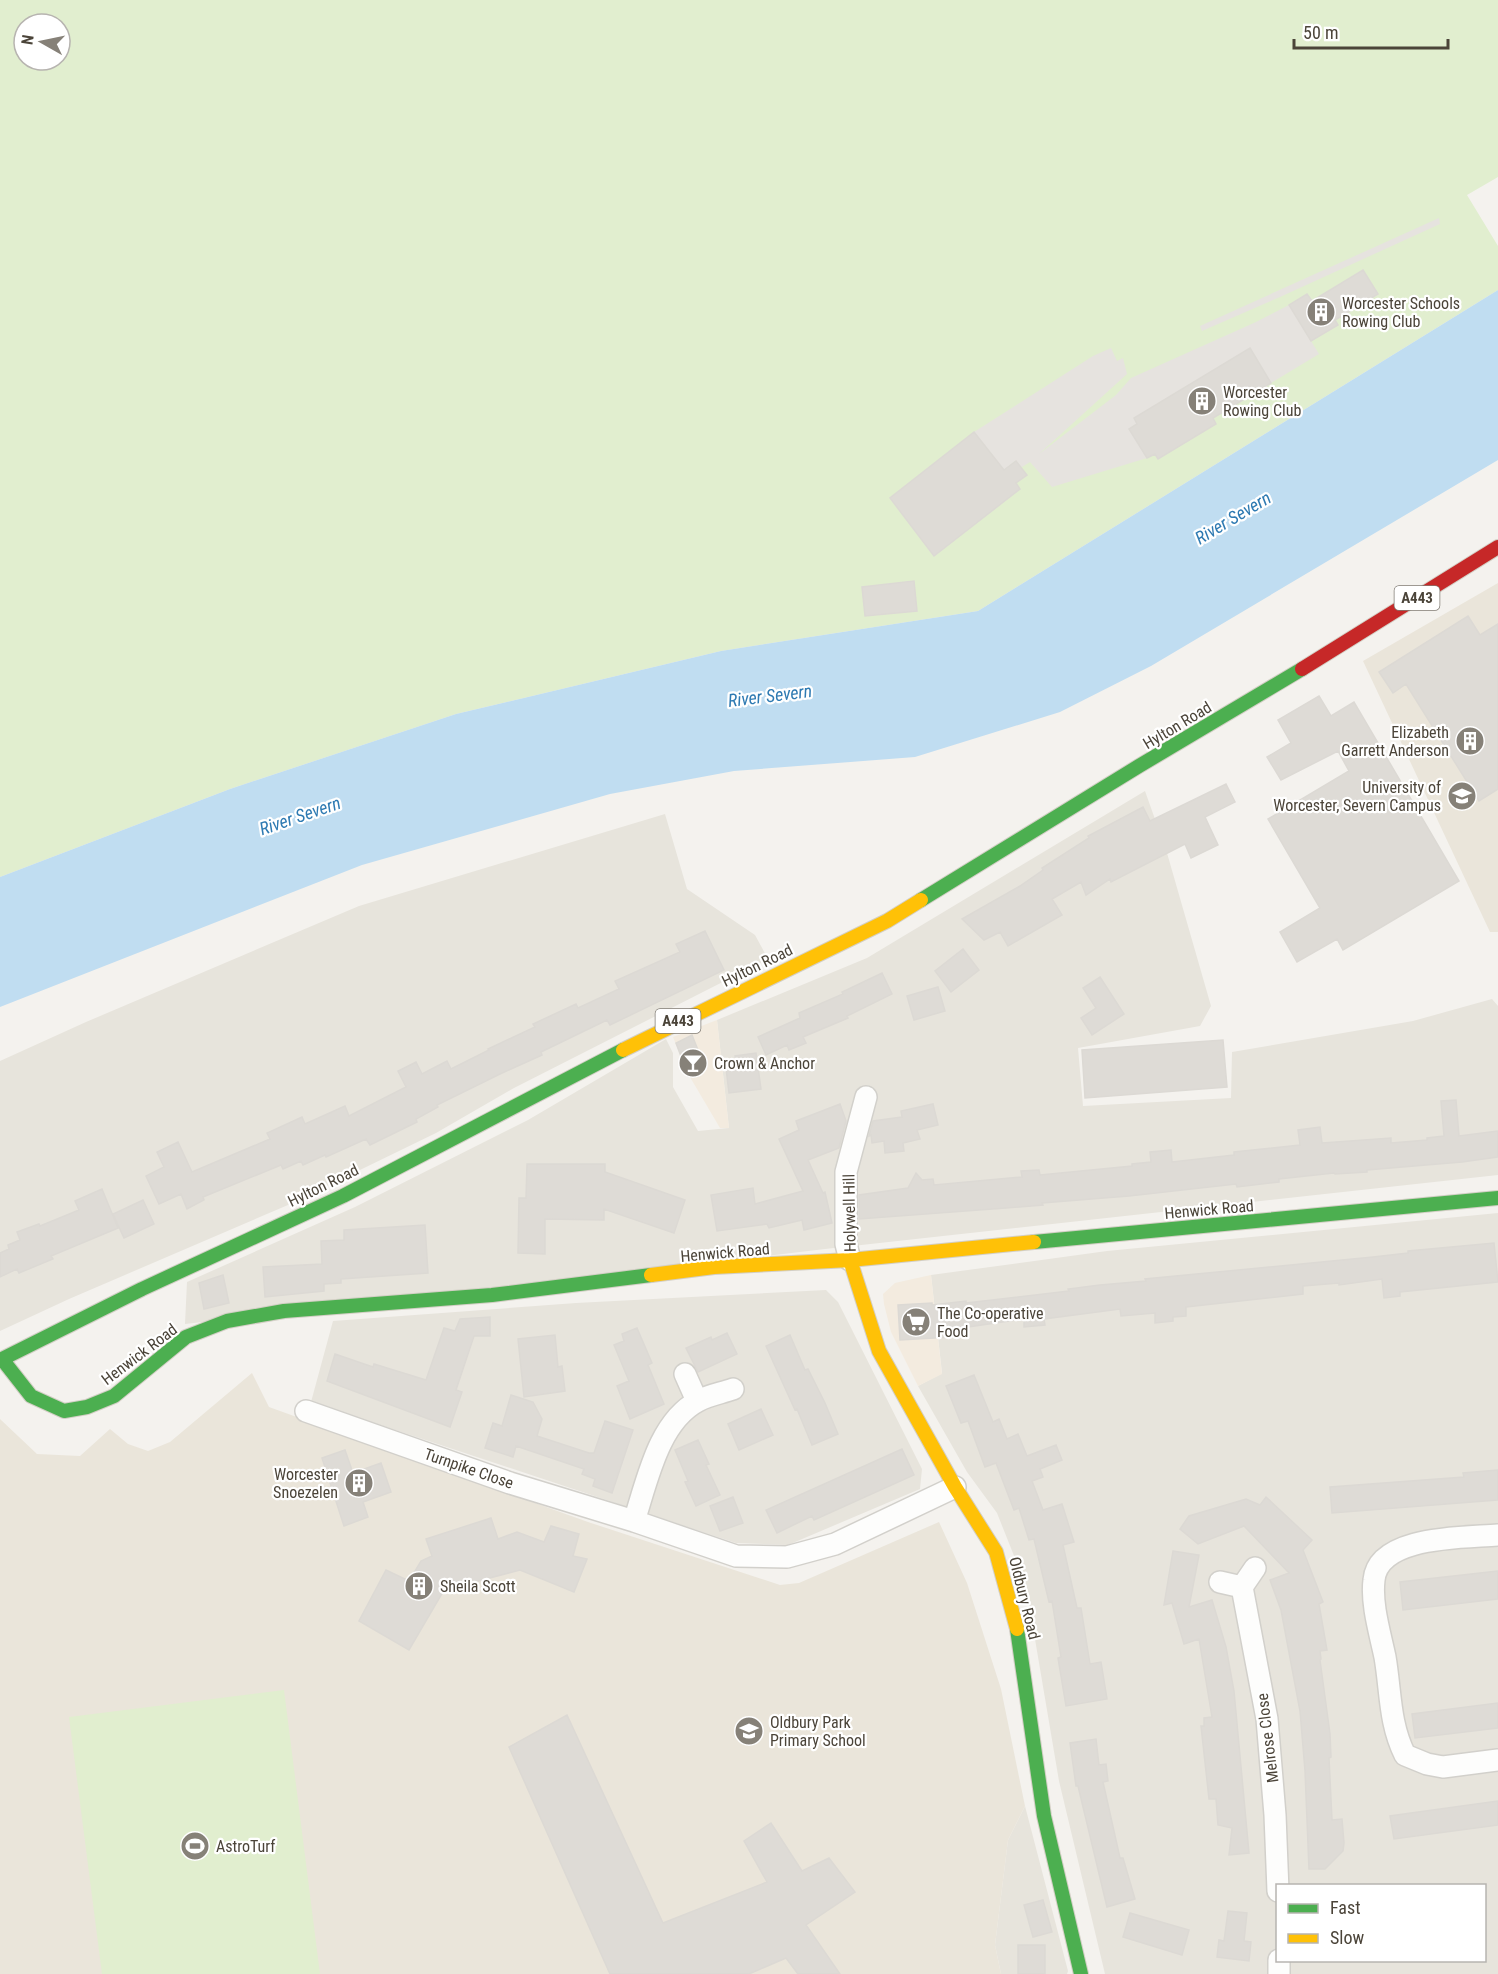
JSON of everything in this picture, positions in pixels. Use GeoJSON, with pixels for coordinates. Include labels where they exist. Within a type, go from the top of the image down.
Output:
{"type":"FeatureCollection","features":[{"type":"Feature","properties":{"kind":"main road","name":"Hylton Road"},"geometry":{"type":"LineString","coordinates":[[1,1359],[142,1288],[343,1196],[662,1029],[887,921],[1139,766],[1336,649],[1498,547]]}},
{"type":"Feature","properties":{"kind":"main road","name":"Henwick Road"},"geometry":{"type":"LineString","coordinates":[[1,1359],[32,1396],[64,1411],[87,1407],[114,1396],[186,1337],[227,1321],[284,1311],[492,1295],[714,1267],[850,1260],[1498,1198]]}},
{"type":"Feature","properties":{"kind":"main road","name":"Oldbury Road"},"geometry":{"type":"LineString","coordinates":[[850,1260],[879,1351],[955,1487],[996,1552],[1017,1619],[1044,1816],[1081,1974]]}},
{"type":"Feature","properties":{"kind":"street","name":"Holywell Hill"},"geometry":{"type":"LineString","coordinates":[[850,1260],[846,1244],[846,1172],[866,1097]]}},
{"type":"Feature","properties":{"kind":"street"},"geometry":{"type":"LineString","coordinates":[[684,1374],[697,1401]]}},
{"type":"Feature","properties":{"kind":"street"},"geometry":{"type":"LineString","coordinates":[[634,1521],[663,1437],[675,1419],[697,1401],[733,1389]]}},
{"type":"Feature","properties":{"kind":"street","name":"Turnpike Close"},"geometry":{"type":"LineString","coordinates":[[306,1411],[510,1483],[634,1521],[736,1556],[787,1557],[835,1544],[955,1487]]}},
{"type":"Feature","properties":{"kind":"street"},"geometry":{"type":"LineString","coordinates":[[1498,1535],[1414,1543],[1394,1552],[1378,1565],[1374,1579],[1375,1603],[1394,1732],[1405,1755],[1426,1764],[1443,1767],[1498,1760]]}},
{"type":"Feature","properties":{"kind":"street"},"geometry":{"type":"LineString","coordinates":[[1220,1582],[1242,1587],[1255,1568]]}},
{"type":"Feature","properties":{"kind":"street","name":"Melrose Close"},"geometry":{"type":"LineString","coordinates":[[1242,1587],[1267,1719],[1278,1884]]}},
{"type":"Feature","properties":{"kind":"shaded area"},"geometry":{"type":"Polygon","coordinates":[[[1439,218],[1440,224],[1202,331],[1200,326],[1439,218]]]}},
{"type":"Feature","properties":{"kind":"shaded area"},"geometry":{"type":"Polygon","coordinates":[[[1289,305],[1319,354],[1271,383],[1250,348],[1134,418],[1137,424],[1129,429],[1147,458],[1052,487],[1030,462],[1022,467],[1015,461],[1004,470],[974,432],[1093,356],[1111,348],[1117,361],[1123,358],[1127,374],[1039,454],[1116,395],[1131,378],[1289,305]]]}},
{"type":"Feature","properties":{"kind":"shaded area","name":"University of Worcester, Severn Campus"},"geometry":{"type":"Polygon","coordinates":[[[1498,583],[1498,932],[1490,932],[1363,661],[1498,583]]]}},
{"type":"Feature","properties":{"kind":"shaded area"},"geometry":{"type":"Polygon","coordinates":[[[1145,791],[1167,853],[1211,1006],[1200,1026],[1078,1048],[1083,1106],[1231,1098],[1232,1052],[1413,1021],[1492,999],[1498,1006],[1498,1175],[825,1249],[185,1324],[187,1282],[355,1207],[528,1120],[666,1039],[673,1053],[673,1087],[698,1131],[729,1128],[717,1020],[867,958],[1145,791]]]}},
{"type":"Feature","properties":{"kind":"shaded area"},"geometry":{"type":"Polygon","coordinates":[[[665,814],[687,889],[755,935],[768,959],[514,1088],[436,1133],[288,1205],[0,1331],[0,1061],[359,906],[665,814]]]}},
{"type":"Feature","properties":{"kind":"shaded area"},"geometry":{"type":"Polygon","coordinates":[[[717,1020],[729,1128],[720,1128],[687,1072],[673,1037],[717,1020]]]}},
{"type":"Feature","properties":{"kind":"shaded area"},"geometry":{"type":"Polygon","coordinates":[[[1498,1213],[1498,1974],[1105,1974],[1059,1781],[1026,1586],[997,1513],[967,1472],[918,1386],[942,1373],[931,1275],[1107,1251],[1498,1213]]]}},
{"type":"Feature","properties":{"kind":"shaded area"},"geometry":{"type":"Polygon","coordinates":[[[931,1275],[942,1374],[918,1386],[891,1332],[883,1294],[895,1283],[931,1275]]]}},
{"type":"Feature","properties":{"kind":"shaded area"},"geometry":{"type":"Polygon","coordinates":[[[826,1290],[838,1302],[922,1469],[920,1489],[788,1545],[736,1543],[311,1402],[333,1321],[576,1303],[826,1290]]]}},
{"type":"Feature","properties":{"kind":"shaded area"},"geometry":{"type":"Polygon","coordinates":[[[252,1373],[269,1407],[588,1522],[780,1585],[799,1583],[939,1522],[967,1583],[1001,1689],[1025,1806],[1008,1840],[995,1945],[1001,1974],[0,1974],[0,1419],[37,1454],[80,1456],[110,1429],[128,1444],[148,1451],[170,1442],[252,1373]]]}},
{"type":"Feature","properties":{"kind":"shaded area"},"geometry":{"type":"Polygon","coordinates":[[[1025,1806],[1067,1974],[1001,1974],[995,1945],[1008,1840],[1025,1806]]]}},
{"type":"Feature","properties":{"kind":"green space"},"geometry":{"type":"Polygon","coordinates":[[[0,0],[1498,0],[1498,177],[1467,195],[1498,246],[1498,290],[978,611],[721,651],[456,714],[230,789],[0,877],[0,0]]]}},
{"type":"Feature","properties":{"kind":"green space","name":"AstroTurf"},"geometry":{"type":"Polygon","coordinates":[[[284,1690],[320,1974],[102,1974],[69,1717],[284,1690]]]}},
{"type":"Feature","properties":{"kind":"water","name":"River Severn"},"geometry":{"type":"Polygon","coordinates":[[[1498,290],[1498,460],[1151,666],[1060,712],[915,757],[734,771],[610,794],[362,865],[0,1007],[0,877],[230,789],[456,714],[721,651],[978,611],[1498,290]]]}},
{"type":"Feature","properties":{"kind":"building","name":"Worcester Schools Rowing Club"},"geometry":{"type":"Polygon","coordinates":[[[1363,270],[1378,294],[1335,320],[1338,325],[1311,341],[1289,305],[1307,294],[1312,301],[1363,270]]]}},
{"type":"Feature","properties":{"kind":"building","name":"Worcester Rowing Club"},"geometry":{"type":"Polygon","coordinates":[[[1250,348],[1271,383],[1213,418],[1216,424],[1158,459],[1155,454],[1147,458],[1129,429],[1137,424],[1134,418],[1250,348]]]}},
{"type":"Feature","properties":{"kind":"building"},"geometry":{"type":"Polygon","coordinates":[[[974,432],[1004,470],[1016,461],[1027,475],[1016,483],[1020,489],[934,556],[890,498],[974,432]]]}},
{"type":"Feature","properties":{"kind":"building"},"geometry":{"type":"Polygon","coordinates":[[[914,581],[917,611],[865,616],[862,587],[914,581]]]}},
{"type":"Feature","properties":{"kind":"building","name":"Elizabeth Garrett Anderson"},"geometry":{"type":"Polygon","coordinates":[[[1468,616],[1480,635],[1498,624],[1498,789],[1479,801],[1406,684],[1393,693],[1379,672],[1468,616]]]}},
{"type":"Feature","properties":{"kind":"building"},"geometry":{"type":"Polygon","coordinates":[[[1319,696],[1331,716],[1354,702],[1459,881],[1343,950],[1337,939],[1297,962],[1280,932],[1320,908],[1268,819],[1349,771],[1338,751],[1281,780],[1267,757],[1291,743],[1278,720],[1319,696]]]}},
{"type":"Feature","properties":{"kind":"building"},"geometry":{"type":"Polygon","coordinates":[[[1226,784],[1235,802],[1205,817],[1218,845],[1191,858],[1185,844],[1111,882],[1110,879],[1086,895],[1081,882],[1052,899],[1062,915],[1008,946],[1000,932],[984,940],[962,919],[1020,886],[1043,870],[1042,868],[1089,838],[1088,836],[1143,807],[1150,821],[1226,784]]]}},
{"type":"Feature","properties":{"kind":"building"},"geometry":{"type":"Polygon","coordinates":[[[705,931],[724,970],[610,1025],[607,1020],[541,1052],[542,1055],[437,1105],[438,1107],[416,1119],[417,1122],[370,1145],[366,1139],[303,1165],[301,1161],[283,1169],[281,1165],[203,1197],[204,1200],[187,1209],[181,1194],[159,1204],[146,1176],[164,1167],[157,1152],[178,1142],[192,1172],[270,1139],[267,1133],[302,1117],[305,1124],[345,1106],[349,1116],[406,1087],[398,1071],[416,1062],[422,1074],[447,1061],[451,1069],[535,1027],[533,1024],[576,1004],[578,1008],[619,989],[615,981],[680,952],[676,944],[705,931]]]}},
{"type":"Feature","properties":{"kind":"building"},"geometry":{"type":"Polygon","coordinates":[[[963,949],[979,970],[951,992],[935,971],[963,949]]]}},
{"type":"Feature","properties":{"kind":"building"},"geometry":{"type":"Polygon","coordinates":[[[882,973],[892,994],[847,1016],[848,1018],[803,1037],[806,1043],[789,1050],[787,1045],[766,1055],[758,1037],[800,1018],[799,1013],[843,994],[842,992],[882,973]]]}},
{"type":"Feature","properties":{"kind":"building"},"geometry":{"type":"Polygon","coordinates":[[[1100,977],[1124,1014],[1092,1035],[1081,1018],[1096,1008],[1083,988],[1100,977]]]}},
{"type":"Feature","properties":{"kind":"building"},"geometry":{"type":"Polygon","coordinates":[[[938,987],[945,1011],[914,1020],[907,996],[938,987]]]}},
{"type":"Feature","properties":{"kind":"building"},"geometry":{"type":"Polygon","coordinates":[[[692,1035],[704,1065],[687,1072],[676,1043],[692,1035]]]}},
{"type":"Feature","properties":{"kind":"building"},"geometry":{"type":"Polygon","coordinates":[[[1223,1040],[1227,1087],[1085,1098],[1082,1050],[1223,1040]]]}},
{"type":"Feature","properties":{"kind":"building"},"geometry":{"type":"Polygon","coordinates":[[[756,1053],[761,1089],[729,1093],[726,1068],[737,1067],[735,1056],[756,1053]]]}},
{"type":"Feature","properties":{"kind":"building"},"geometry":{"type":"Polygon","coordinates":[[[1456,1100],[1459,1136],[1498,1131],[1498,1157],[1367,1170],[1367,1172],[1279,1179],[1279,1182],[1237,1187],[1236,1184],[1042,1203],[1043,1205],[859,1219],[859,1195],[908,1188],[916,1173],[922,1180],[933,1179],[934,1185],[1022,1177],[1021,1171],[1039,1170],[1040,1175],[1132,1166],[1132,1164],[1151,1162],[1150,1152],[1171,1150],[1172,1162],[1234,1155],[1234,1152],[1300,1145],[1298,1130],[1320,1127],[1322,1143],[1391,1138],[1391,1143],[1427,1140],[1427,1138],[1444,1136],[1441,1101],[1456,1100]]]}},
{"type":"Feature","properties":{"kind":"building"},"geometry":{"type":"Polygon","coordinates":[[[840,1104],[846,1121],[839,1148],[808,1160],[823,1193],[825,1192],[832,1223],[804,1230],[802,1220],[769,1228],[767,1224],[717,1231],[711,1195],[753,1188],[755,1204],[803,1191],[779,1139],[799,1130],[796,1121],[840,1104]]]}},
{"type":"Feature","properties":{"kind":"building"},"geometry":{"type":"Polygon","coordinates":[[[933,1104],[938,1125],[917,1130],[920,1139],[903,1143],[904,1151],[885,1153],[884,1141],[872,1143],[871,1135],[869,1136],[873,1121],[902,1117],[901,1111],[933,1104]]]}},
{"type":"Feature","properties":{"kind":"building"},"geometry":{"type":"Polygon","coordinates":[[[527,1164],[605,1164],[605,1172],[685,1200],[674,1233],[604,1209],[604,1220],[545,1219],[545,1254],[518,1253],[519,1198],[526,1198],[527,1164]]]}},
{"type":"Feature","properties":{"kind":"building"},"geometry":{"type":"Polygon","coordinates":[[[102,1189],[118,1228],[51,1256],[53,1259],[19,1273],[17,1269],[0,1277],[0,1253],[9,1249],[8,1245],[20,1240],[17,1232],[39,1224],[40,1226],[79,1210],[75,1201],[102,1189]]]}},
{"type":"Feature","properties":{"kind":"building"},"geometry":{"type":"Polygon","coordinates":[[[143,1200],[154,1224],[124,1238],[113,1214],[143,1200]]]}},
{"type":"Feature","properties":{"kind":"building"},"geometry":{"type":"Polygon","coordinates":[[[425,1225],[428,1273],[341,1279],[341,1283],[324,1284],[324,1291],[265,1297],[263,1267],[322,1264],[321,1241],[344,1240],[344,1230],[425,1225]]]}},
{"type":"Feature","properties":{"kind":"building"},"geometry":{"type":"Polygon","coordinates":[[[1494,1243],[1498,1282],[1400,1292],[1400,1296],[1384,1298],[1382,1279],[1339,1285],[1339,1283],[1303,1286],[1303,1294],[1186,1307],[1186,1316],[1173,1317],[1173,1321],[1155,1323],[1155,1313],[1121,1316],[1120,1309],[1044,1319],[1045,1325],[1024,1327],[1024,1319],[968,1327],[969,1336],[900,1340],[898,1305],[932,1303],[932,1305],[966,1301],[966,1303],[1146,1281],[1145,1279],[1494,1243]]]}},
{"type":"Feature","properties":{"kind":"building"},"geometry":{"type":"Polygon","coordinates":[[[223,1275],[229,1303],[204,1309],[199,1283],[223,1275]]]}},
{"type":"Feature","properties":{"kind":"building"},"geometry":{"type":"Polygon","coordinates":[[[490,1317],[490,1336],[474,1336],[456,1390],[462,1392],[450,1427],[327,1381],[335,1354],[373,1367],[374,1364],[426,1380],[444,1328],[455,1331],[460,1319],[490,1317]]]}},
{"type":"Feature","properties":{"kind":"building"},"geometry":{"type":"Polygon","coordinates":[[[637,1328],[652,1363],[648,1365],[664,1404],[630,1419],[617,1386],[629,1381],[614,1345],[624,1341],[622,1334],[637,1328]]]}},
{"type":"Feature","properties":{"kind":"building"},"geometry":{"type":"Polygon","coordinates":[[[727,1333],[737,1354],[698,1372],[686,1348],[727,1333]]]}},
{"type":"Feature","properties":{"kind":"building"},"geometry":{"type":"Polygon","coordinates":[[[555,1335],[558,1367],[562,1366],[565,1391],[524,1397],[518,1339],[555,1335]]]}},
{"type":"Feature","properties":{"kind":"building"},"geometry":{"type":"Polygon","coordinates":[[[790,1335],[805,1370],[808,1369],[825,1403],[838,1434],[812,1445],[766,1346],[790,1335]]]}},
{"type":"Feature","properties":{"kind":"building"},"geometry":{"type":"Polygon","coordinates":[[[974,1375],[993,1422],[999,1419],[1007,1439],[1018,1434],[1027,1456],[1056,1445],[1062,1460],[1040,1469],[1043,1477],[1032,1481],[1043,1510],[1062,1504],[1074,1542],[1063,1545],[1077,1608],[1081,1608],[1090,1664],[1101,1662],[1107,1699],[1066,1706],[1052,1601],[1049,1602],[1034,1539],[1029,1540],[1019,1508],[1014,1510],[996,1463],[985,1467],[968,1421],[961,1423],[946,1386],[974,1375]]]}},
{"type":"Feature","properties":{"kind":"building"},"geometry":{"type":"Polygon","coordinates":[[[511,1395],[533,1402],[542,1419],[537,1436],[589,1453],[594,1453],[605,1421],[633,1430],[612,1493],[593,1486],[595,1479],[582,1474],[584,1469],[516,1446],[513,1457],[485,1448],[493,1423],[502,1426],[511,1395]]]}},
{"type":"Feature","properties":{"kind":"building"},"geometry":{"type":"Polygon","coordinates":[[[761,1409],[773,1435],[739,1450],[728,1424],[761,1409]]]}},
{"type":"Feature","properties":{"kind":"building"},"geometry":{"type":"Polygon","coordinates":[[[698,1440],[709,1464],[706,1465],[720,1495],[696,1506],[685,1482],[688,1481],[675,1450],[698,1440]]]}},
{"type":"Feature","properties":{"kind":"building"},"geometry":{"type":"Polygon","coordinates":[[[902,1449],[914,1475],[814,1520],[812,1516],[777,1533],[766,1510],[902,1449]]]}},
{"type":"Feature","properties":{"kind":"building","name":"Worcester Snoezelen"},"geometry":{"type":"Polygon","coordinates":[[[345,1450],[353,1473],[381,1463],[391,1492],[363,1502],[368,1517],[344,1526],[322,1458],[345,1450]]]}},
{"type":"Feature","properties":{"kind":"building"},"geometry":{"type":"Polygon","coordinates":[[[1498,1470],[1498,1500],[1332,1513],[1330,1487],[1464,1477],[1463,1473],[1498,1470]]]}},
{"type":"Feature","properties":{"kind":"building"},"geometry":{"type":"Polygon","coordinates":[[[733,1497],[743,1523],[720,1531],[710,1506],[733,1497]]]}},
{"type":"Feature","properties":{"kind":"building"},"geometry":{"type":"Polygon","coordinates":[[[1266,1497],[1312,1540],[1303,1550],[1323,1602],[1319,1604],[1327,1650],[1320,1651],[1320,1660],[1330,1734],[1332,1820],[1342,1819],[1344,1843],[1343,1851],[1325,1869],[1309,1869],[1300,1711],[1281,1610],[1270,1580],[1289,1573],[1244,1526],[1198,1544],[1180,1529],[1189,1516],[1246,1499],[1260,1505],[1266,1497]]]}},
{"type":"Feature","properties":{"kind":"building","name":"Sheila Scott"},"geometry":{"type":"Polygon","coordinates":[[[491,1518],[498,1539],[517,1532],[544,1542],[551,1526],[579,1534],[573,1556],[587,1559],[574,1592],[520,1570],[444,1590],[409,1650],[359,1621],[386,1570],[409,1581],[421,1561],[432,1556],[426,1539],[491,1518]]]}},
{"type":"Feature","properties":{"kind":"building"},"geometry":{"type":"Polygon","coordinates":[[[1173,1551],[1199,1555],[1189,1607],[1212,1600],[1226,1647],[1234,1691],[1249,1853],[1229,1855],[1232,1828],[1218,1825],[1216,1799],[1209,1799],[1201,1726],[1204,1726],[1204,1718],[1212,1717],[1199,1639],[1184,1644],[1172,1603],[1164,1605],[1173,1551]]]}},
{"type":"Feature","properties":{"kind":"building"},"geometry":{"type":"Polygon","coordinates":[[[1498,1571],[1498,1599],[1403,1610],[1400,1582],[1498,1571]]]}},
{"type":"Feature","properties":{"kind":"building"},"geometry":{"type":"Polygon","coordinates":[[[1498,1703],[1498,1728],[1415,1738],[1412,1714],[1498,1703]]]}},
{"type":"Feature","properties":{"kind":"building"},"geometry":{"type":"Polygon","coordinates":[[[567,1715],[663,1923],[767,1882],[744,1841],[771,1823],[802,1871],[829,1858],[855,1892],[806,1925],[840,1974],[798,1974],[786,1958],[749,1974],[610,1974],[509,1747],[567,1715]]]}},
{"type":"Feature","properties":{"kind":"building"},"geometry":{"type":"Polygon","coordinates":[[[1096,1739],[1099,1765],[1106,1764],[1108,1781],[1103,1782],[1120,1858],[1123,1858],[1135,1899],[1107,1907],[1078,1786],[1076,1786],[1070,1743],[1096,1739]]]}},
{"type":"Feature","properties":{"kind":"building"},"geometry":{"type":"Polygon","coordinates":[[[1498,1801],[1498,1825],[1394,1839],[1390,1816],[1498,1801]]]}},
{"type":"Feature","properties":{"kind":"building"},"geometry":{"type":"Polygon","coordinates":[[[1043,1900],[1052,1932],[1033,1937],[1024,1905],[1043,1900]]]}},
{"type":"Feature","properties":{"kind":"building"},"geometry":{"type":"Polygon","coordinates":[[[1228,1911],[1247,1913],[1244,1941],[1251,1942],[1249,1961],[1217,1957],[1219,1940],[1224,1941],[1228,1911]]]}},
{"type":"Feature","properties":{"kind":"building"},"geometry":{"type":"Polygon","coordinates":[[[1130,1913],[1189,1930],[1182,1955],[1123,1937],[1130,1913]]]}},
{"type":"Feature","properties":{"kind":"building"},"geometry":{"type":"Polygon","coordinates":[[[1018,1945],[1045,1945],[1045,1974],[1018,1974],[1018,1945]]]}},
{"type":"Feature","properties":{"kind":"traffic: fast"},"geometry":{"type":"LineString","coordinates":[[921,900],[1302,669]]}},
{"type":"Feature","properties":{"kind":"traffic: fast"},"geometry":{"type":"LineString","coordinates":[[0,1360],[142,1289],[343,1196],[623,1050]]}},
{"type":"Feature","properties":{"kind":"traffic: fast"},"geometry":{"type":"LineString","coordinates":[[1034,1242],[1498,1198]]}},
{"type":"Feature","properties":{"kind":"traffic: fast"},"geometry":{"type":"LineString","coordinates":[[2,1359],[31,1396],[64,1411],[87,1407],[114,1396],[186,1337],[227,1321],[284,1311],[492,1295],[651,1275]]}},
{"type":"Feature","properties":{"kind":"traffic: fast"},"geometry":{"type":"LineString","coordinates":[[1017,1629],[1044,1816],[1081,1974]]}},
{"type":"Feature","properties":{"kind":"traffic: slow"},"geometry":{"type":"LineString","coordinates":[[623,1050],[887,921],[921,900]]}},
{"type":"Feature","properties":{"kind":"traffic: slow"},"geometry":{"type":"LineString","coordinates":[[651,1275],[714,1267],[850,1260],[1034,1242]]}},
{"type":"Feature","properties":{"kind":"traffic: slow"},"geometry":{"type":"LineString","coordinates":[[850,1260],[879,1351],[955,1487],[996,1552],[1017,1629]]}},
{"type":"Feature","properties":{"kind":"traffic: jam"},"geometry":{"type":"LineString","coordinates":[[1302,669],[1498,547]]}},
{"type":"Feature","properties":{"kind":"place","name":"Worcester Schools Rowing Club"},"geometry":{"type":"Point","coordinates":[1321,312]}},
{"type":"Feature","properties":{"kind":"place","name":"Worcester Rowing Club"},"geometry":{"type":"Point","coordinates":[1202,401]}},
{"type":"Feature","properties":{"kind":"place","name":"Elizabeth Garrett Anderson"},"geometry":{"type":"Point","coordinates":[1470,741]}},
{"type":"Feature","properties":{"kind":"place","name":"University of Worcester, Severn Campus"},"geometry":{"type":"Point","coordinates":[1462,796]}},
{"type":"Feature","properties":{"kind":"place","name":"Crown & Anchor"},"geometry":{"type":"Point","coordinates":[693,1063]}},
{"type":"Feature","properties":{"kind":"place","name":"The Co-operative Food"},"geometry":{"type":"Point","coordinates":[916,1322]}},
{"type":"Feature","properties":{"kind":"place","name":"Worcester Snoezelen"},"geometry":{"type":"Point","coordinates":[359,1483]}},
{"type":"Feature","properties":{"kind":"place","name":"Sheila Scott"},"geometry":{"type":"Point","coordinates":[419,1586]}},
{"type":"Feature","properties":{"kind":"place","name":"Oldbury Park Primary School"},"geometry":{"type":"Point","coordinates":[749,1731]}},
{"type":"Feature","properties":{"kind":"place","name":"AstroTurf"},"geometry":{"type":"Point","coordinates":[195,1846]}}]}
